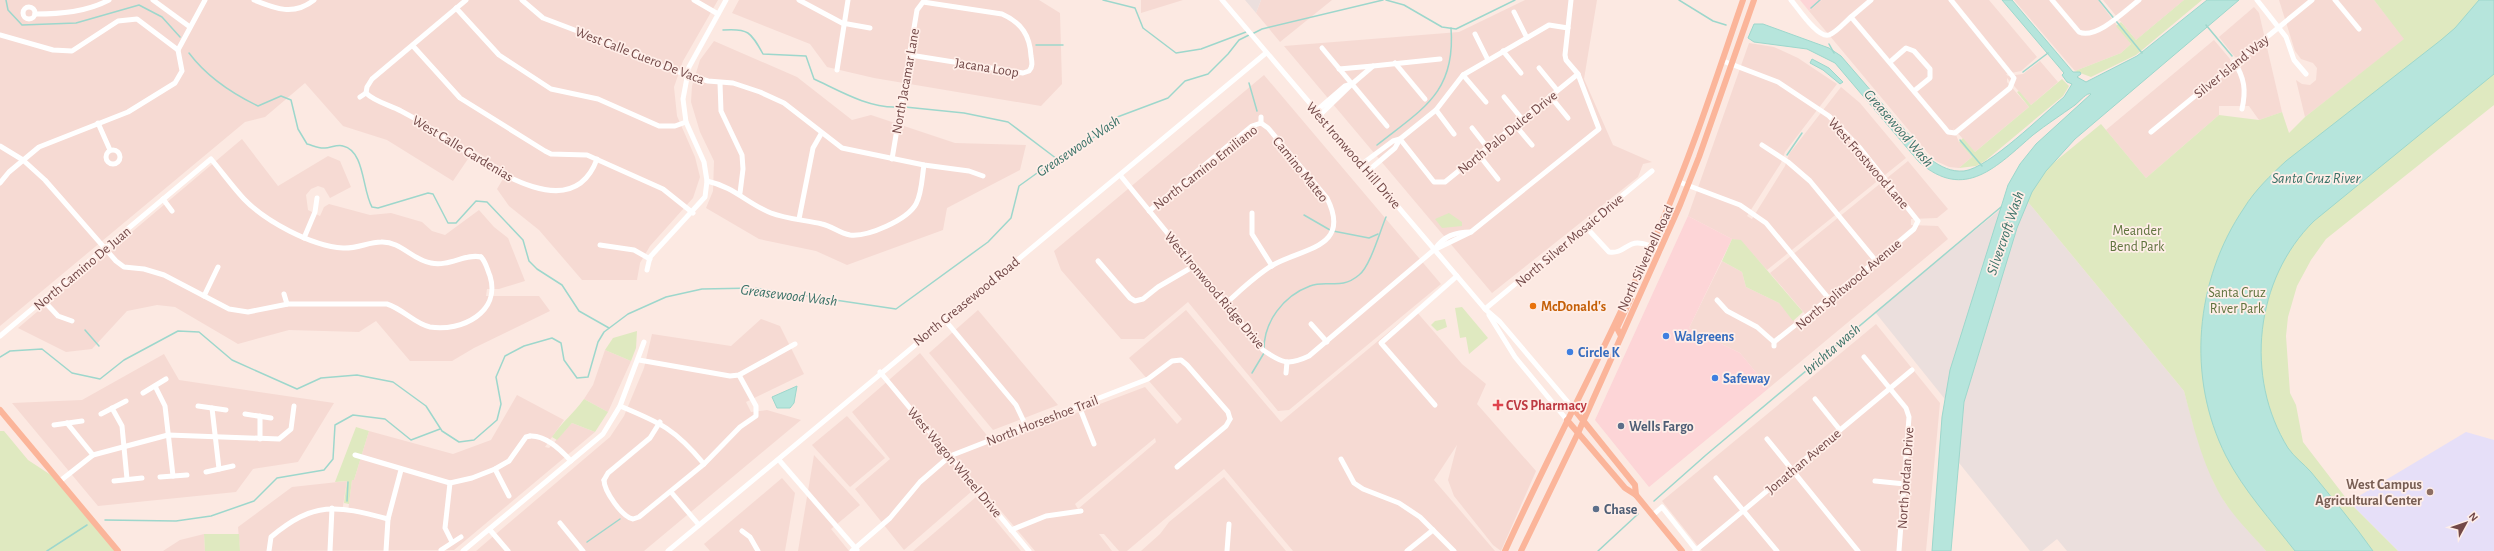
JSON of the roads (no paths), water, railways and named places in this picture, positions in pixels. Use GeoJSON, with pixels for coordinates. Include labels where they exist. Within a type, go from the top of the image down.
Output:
{"type":"FeatureCollection","features":[{"type":"Feature","properties":{"kind":"main road","name":"North Silverbell Road"},"geometry":{"type":"LineString","coordinates":[[1505,551],[1632,288],[1679,182],[1723,61],[1743,0]]}},
{"type":"Feature","properties":{"kind":"main road","name":"North Silverbell Road"},"geometry":{"type":"LineString","coordinates":[[1521,550],[1578,433],[1688,185],[1754,0]]}},
{"type":"Feature","properties":{"kind":"main road"},"geometry":{"type":"LineString","coordinates":[[1621,336],[1617,328],[1629,304],[1632,288]]}},
{"type":"Feature","properties":{"kind":"main road"},"geometry":{"type":"LineString","coordinates":[[1573,408],[1635,485],[1636,495]]}},
{"type":"Feature","properties":{"kind":"main road"},"geometry":{"type":"LineString","coordinates":[[0,410],[2,417],[60,482],[118,551]]}},
{"type":"Feature","properties":{"kind":"main road"},"geometry":{"type":"LineString","coordinates":[[1567,420],[1625,488],[1636,495],[1682,551]]}},
{"type":"Feature","properties":{"kind":"main road"},"geometry":{"type":"LineString","coordinates":[[1509,544],[1521,550]]}},
{"type":"Feature","properties":{"kind":"street"},"geometry":{"type":"LineString","coordinates":[[35,14],[58,14],[96,6],[109,0]]}},
{"type":"Feature","properties":{"kind":"street"},"geometry":{"type":"LineString","coordinates":[[153,0],[190,27]]}},
{"type":"Feature","properties":{"kind":"street"},"geometry":{"type":"LineString","coordinates":[[0,183],[23,160],[39,147],[128,112],[175,83],[182,72],[178,50],[205,0]]}},
{"type":"Feature","properties":{"kind":"street"},"geometry":{"type":"LineString","coordinates":[[254,0],[266,5],[292,10],[303,9],[314,0]]}},
{"type":"Feature","properties":{"kind":"street"},"geometry":{"type":"LineString","coordinates":[[360,97],[366,93],[367,87],[372,79],[466,0]]}},
{"type":"Feature","properties":{"kind":"street","name":"West Calle Cuero De Vaca"},"geometry":{"type":"LineString","coordinates":[[522,0],[543,18],[687,75],[720,83],[733,83],[784,104],[821,134],[842,148],[924,165],[969,171],[983,176]]}},
{"type":"Feature","properties":{"kind":"street"},"geometry":{"type":"LineString","coordinates":[[694,0],[718,14]]}},
{"type":"Feature","properties":{"kind":"street"},"geometry":{"type":"LineString","coordinates":[[646,270],[650,259],[705,198],[707,181],[704,162],[686,122],[683,99],[687,75],[696,53],[726,0]]}},
{"type":"Feature","properties":{"kind":"street"},"geometry":{"type":"LineString","coordinates":[[799,0],[844,23],[870,28]]}},
{"type":"Feature","properties":{"kind":"street"},"geometry":{"type":"LineString","coordinates":[[837,70],[848,0]]}},
{"type":"Feature","properties":{"kind":"street","name":"West Ironwood Hill Drive"},"geometry":{"type":"LineString","coordinates":[[1222,0],[1486,309],[1500,322],[1573,408]]}},
{"type":"Feature","properties":{"kind":"street"},"geometry":{"type":"LineString","coordinates":[[1286,373],[1288,362],[1295,363],[1309,356],[1435,249],[1471,232],[1599,129],[1578,74],[1566,60],[1565,55],[1571,0]]}},
{"type":"Feature","properties":{"kind":"street"},"geometry":{"type":"LineString","coordinates":[[1791,0],[1818,32],[1825,36],[1830,35],[1871,0]]}},
{"type":"Feature","properties":{"kind":"street"},"geometry":{"type":"LineString","coordinates":[[1851,17],[1951,134],[1959,131],[2016,80],[2012,73],[1951,0]]}},
{"type":"Feature","properties":{"kind":"street"},"geometry":{"type":"LineString","coordinates":[[2052,0],[2081,34],[2109,25],[2139,0]]}},
{"type":"Feature","properties":{"kind":"street"},"geometry":{"type":"LineString","coordinates":[[2257,0],[2286,37],[2294,60],[2306,74]]}},
{"type":"Feature","properties":{"kind":"street","name":"Silver Island Way"},"geometry":{"type":"LineString","coordinates":[[2151,132],[2234,62],[2312,0]]}},
{"type":"Feature","properties":{"kind":"street"},"geometry":{"type":"LineString","coordinates":[[2335,0],[2359,29]]}},
{"type":"Feature","properties":{"kind":"street","name":"Jacana Loop"},"geometry":{"type":"LineString","coordinates":[[910,55],[1023,73],[1030,73],[1032,66],[1030,42],[1022,27],[1010,17],[929,1],[921,4]]}},
{"type":"Feature","properties":{"kind":"street","name":"North Jacamar Lane"},"geometry":{"type":"LineString","coordinates":[[892,159],[917,10],[921,4]]}},
{"type":"Feature","properties":{"kind":"street"},"geometry":{"type":"LineString","coordinates":[[456,8],[495,52],[551,89],[598,99],[659,126],[675,126],[686,122]]}},
{"type":"Feature","properties":{"kind":"street"},"geometry":{"type":"LineString","coordinates":[[1514,12],[1527,38]]}},
{"type":"Feature","properties":{"kind":"street"},"geometry":{"type":"LineString","coordinates":[[0,35],[53,50],[72,51],[118,21],[138,19],[178,50]]}},
{"type":"Feature","properties":{"kind":"street"},"geometry":{"type":"LineString","coordinates":[[1368,171],[1395,148],[1400,139],[1436,110],[1464,75],[1549,25],[1568,28]]}},
{"type":"Feature","properties":{"kind":"street"},"geometry":{"type":"LineString","coordinates":[[1475,34],[1488,60]]}},
{"type":"Feature","properties":{"kind":"street"},"geometry":{"type":"LineString","coordinates":[[413,46],[460,98],[507,128],[551,154],[580,153],[597,159],[663,189],[692,214]]}},
{"type":"Feature","properties":{"kind":"street"},"geometry":{"type":"LineString","coordinates":[[1322,48],[1387,126]]}},
{"type":"Feature","properties":{"kind":"street"},"geometry":{"type":"LineString","coordinates":[[1890,62],[1906,48],[1914,51],[1930,69],[1930,78],[1914,91]]}},
{"type":"Feature","properties":{"kind":"street"},"geometry":{"type":"LineString","coordinates":[[1503,51],[1521,74]]}},
{"type":"Feature","properties":{"kind":"street","name":"North Greasewood Road"},"geometry":{"type":"LineString","coordinates":[[668,551],[779,460],[880,372],[1266,53]]}},
{"type":"Feature","properties":{"kind":"street"},"geometry":{"type":"LineString","coordinates":[[1339,69],[1440,59]]}},
{"type":"Feature","properties":{"kind":"street","name":"West Frostwood Lane"},"geometry":{"type":"LineString","coordinates":[[1723,61],[1778,82],[1829,116],[1860,148],[1919,222]]}},
{"type":"Feature","properties":{"kind":"street"},"geometry":{"type":"LineString","coordinates":[[2234,62],[2244,81],[2242,109]]}},
{"type":"Feature","properties":{"kind":"street"},"geometry":{"type":"LineString","coordinates":[[1395,63],[1425,98]]}},
{"type":"Feature","properties":{"kind":"street"},"geometry":{"type":"LineString","coordinates":[[1318,113],[1373,66]]}},
{"type":"Feature","properties":{"kind":"street"},"geometry":{"type":"LineString","coordinates":[[1539,68],[1557,90]]}},
{"type":"Feature","properties":{"kind":"street","name":"North Palo Dulce Drive"},"geometry":{"type":"LineString","coordinates":[[1400,139],[1434,182],[1445,182],[1578,74]]}},
{"type":"Feature","properties":{"kind":"street"},"geometry":{"type":"LineString","coordinates":[[1464,75],[1486,102]]}},
{"type":"Feature","properties":{"kind":"street"},"geometry":{"type":"LineString","coordinates":[[720,83],[722,111],[742,155],[743,169],[740,193]]}},
{"type":"Feature","properties":{"kind":"street","name":"West Calle Gardenias"},"geometry":{"type":"LineString","coordinates":[[366,93],[431,129],[493,170],[535,188],[555,190],[579,185],[590,175],[597,159]]}},
{"type":"Feature","properties":{"kind":"street"},"geometry":{"type":"LineString","coordinates":[[1550,96],[1568,118]]}},
{"type":"Feature","properties":{"kind":"street"},"geometry":{"type":"LineString","coordinates":[[1504,97],[1522,119]]}},
{"type":"Feature","properties":{"kind":"street"},"geometry":{"type":"LineString","coordinates":[[1436,110],[1454,134]]}},
{"type":"Feature","properties":{"kind":"street"},"geometry":{"type":"LineString","coordinates":[[1261,117],[1261,123]]}},
{"type":"Feature","properties":{"kind":"street"},"geometry":{"type":"LineString","coordinates":[[98,123],[110,150]]}},
{"type":"Feature","properties":{"kind":"street","name":"North Camino Emiliano"},"geometry":{"type":"LineString","coordinates":[[1149,211],[1252,126],[1261,123]]}},
{"type":"Feature","properties":{"kind":"street","name":"Camino Mateo"},"geometry":{"type":"LineString","coordinates":[[1225,304],[1272,266],[1311,250],[1327,239],[1333,230],[1333,210],[1327,198],[1268,128],[1261,123]]}},
{"type":"Feature","properties":{"kind":"street"},"geometry":{"type":"LineString","coordinates":[[1515,125],[1532,145]]}},
{"type":"Feature","properties":{"kind":"street"},"geometry":{"type":"LineString","coordinates":[[1472,128],[1488,147]]}},
{"type":"Feature","properties":{"kind":"street"},"geometry":{"type":"LineString","coordinates":[[799,219],[813,148],[821,134]]}},
{"type":"Feature","properties":{"kind":"street"},"geometry":{"type":"LineString","coordinates":[[1362,164],[1393,141],[1400,139]]}},
{"type":"Feature","properties":{"kind":"street"},"geometry":{"type":"LineString","coordinates":[[1762,145],[1788,162],[1810,181],[1876,262]]}},
{"type":"Feature","properties":{"kind":"street"},"geometry":{"type":"LineString","coordinates":[[0,146],[23,160],[60,196],[103,249],[124,267],[155,272],[229,309],[248,312],[287,304],[387,304],[399,308],[415,320],[429,327],[443,327],[463,323],[482,314],[493,295],[492,284],[482,255],[472,256],[448,264],[430,263],[415,257],[399,246],[382,242],[344,249],[325,246],[304,238],[315,212],[317,198]]}},
{"type":"Feature","properties":{"kind":"street"},"geometry":{"type":"LineString","coordinates":[[1479,155],[1498,179]]}},
{"type":"Feature","properties":{"kind":"street","name":"North Camino De Juan"},"geometry":{"type":"LineString","coordinates":[[0,336],[211,159],[244,199],[260,213],[304,238]]}},
{"type":"Feature","properties":{"kind":"street"},"geometry":{"type":"LineString","coordinates":[[707,181],[723,184],[740,193],[770,213],[799,219],[855,235],[865,233],[902,219],[916,204],[924,165]]}},
{"type":"Feature","properties":{"kind":"street","name":"North Silver Mosaic Drive"},"geometry":{"type":"LineString","coordinates":[[1486,309],[1652,171]]}},
{"type":"Feature","properties":{"kind":"street","name":"West Ironwood Ridge Drive"},"geometry":{"type":"LineString","coordinates":[[1120,175],[1264,350],[1280,361],[1288,362]]}},
{"type":"Feature","properties":{"kind":"street"},"geometry":{"type":"LineString","coordinates":[[1679,182],[1740,205],[1766,223],[1830,300]]}},
{"type":"Feature","properties":{"kind":"street"},"geometry":{"type":"LineString","coordinates":[[163,200],[172,211]]}},
{"type":"Feature","properties":{"kind":"street"},"geometry":{"type":"LineString","coordinates":[[1252,213],[1252,234],[1272,266]]}},
{"type":"Feature","properties":{"kind":"street","name":"North Splitwood Avenue"},"geometry":{"type":"LineString","coordinates":[[1717,300],[1727,311],[1757,327],[1774,344],[1876,262],[1914,229],[1919,222]]}},
{"type":"Feature","properties":{"kind":"street"},"geometry":{"type":"LineString","coordinates":[[1585,226],[1609,252],[1614,253],[1636,242],[1651,246],[1660,251]]}},
{"type":"Feature","properties":{"kind":"street"},"geometry":{"type":"LineString","coordinates":[[600,245],[634,250],[650,259]]}},
{"type":"Feature","properties":{"kind":"street"},"geometry":{"type":"LineString","coordinates":[[1098,261],[1130,298],[1137,303],[1158,287],[1194,266]]}},
{"type":"Feature","properties":{"kind":"street"},"geometry":{"type":"LineString","coordinates":[[204,296],[218,267]]}},
{"type":"Feature","properties":{"kind":"street"},"geometry":{"type":"LineString","coordinates":[[1434,405],[1381,343],[1458,276]]}},
{"type":"Feature","properties":{"kind":"street"},"geometry":{"type":"LineString","coordinates":[[284,294],[287,304]]}},
{"type":"Feature","properties":{"kind":"street"},"geometry":{"type":"LineString","coordinates":[[43,300],[58,316],[72,321]]}},
{"type":"Feature","properties":{"kind":"street","name":"West Ironwood Hill Drive"},"geometry":{"type":"LineString","coordinates":[[1486,309],[1515,357],[1567,420]]}},
{"type":"Feature","properties":{"kind":"street"},"geometry":{"type":"LineString","coordinates":[[944,319],[1016,405],[1026,426]]}},
{"type":"Feature","properties":{"kind":"street"},"geometry":{"type":"LineString","coordinates":[[1311,324],[1327,342]]}},
{"type":"Feature","properties":{"kind":"street"},"geometry":{"type":"LineString","coordinates":[[463,551],[490,530],[603,434],[620,406],[639,360],[644,342]]}},
{"type":"Feature","properties":{"kind":"street"},"geometry":{"type":"LineString","coordinates":[[639,360],[730,376],[739,375],[795,344]]}},
{"type":"Feature","properties":{"kind":"street","name":"North Jordan Drive"},"geometry":{"type":"LineString","coordinates":[[1864,357],[1906,408],[1909,417],[1899,551]]}},
{"type":"Feature","properties":{"kind":"street","name":"North Horseshoe Trail"},"geometry":{"type":"LineString","coordinates":[[855,550],[890,518],[920,482],[950,456],[1148,379],[1172,361],[1179,358],[1228,412],[1232,420],[1177,467]]}},
{"type":"Feature","properties":{"kind":"street","name":"Jonathan Avenue"},"geometry":{"type":"LineString","coordinates":[[1696,551],[1743,510],[1912,370]]}},
{"type":"Feature","properties":{"kind":"street","name":"West Wagon Wheel Drive"},"geometry":{"type":"LineString","coordinates":[[880,372],[1029,551]]}},
{"type":"Feature","properties":{"kind":"street"},"geometry":{"type":"LineString","coordinates":[[660,422],[650,438],[602,479],[606,488],[625,515],[632,520],[639,517],[704,464],[740,427],[753,419],[758,413],[739,375]]}},
{"type":"Feature","properties":{"kind":"street"},"geometry":{"type":"LineString","coordinates":[[142,393],[166,379]]}},
{"type":"Feature","properties":{"kind":"street"},"geometry":{"type":"LineString","coordinates":[[155,386],[165,406],[173,476]]}},
{"type":"Feature","properties":{"kind":"street"},"geometry":{"type":"LineString","coordinates":[[1815,399],[1840,430]]}},
{"type":"Feature","properties":{"kind":"street"},"geometry":{"type":"LineString","coordinates":[[101,414],[126,401]]}},
{"type":"Feature","properties":{"kind":"street"},"geometry":{"type":"LineString","coordinates":[[198,406],[226,410]]}},
{"type":"Feature","properties":{"kind":"street"},"geometry":{"type":"LineString","coordinates":[[60,482],[93,455],[168,436],[279,439],[291,429],[294,406]]}},
{"type":"Feature","properties":{"kind":"street"},"geometry":{"type":"LineString","coordinates":[[620,406],[660,422],[683,439],[704,464]]}},
{"type":"Feature","properties":{"kind":"street"},"geometry":{"type":"LineString","coordinates":[[1079,406],[1094,444]]}},
{"type":"Feature","properties":{"kind":"street"},"geometry":{"type":"LineString","coordinates":[[112,408],[122,426],[127,479]]}},
{"type":"Feature","properties":{"kind":"street"},"geometry":{"type":"LineString","coordinates":[[212,408],[214,438],[219,469]]}},
{"type":"Feature","properties":{"kind":"street"},"geometry":{"type":"LineString","coordinates":[[244,414],[271,418]]}},
{"type":"Feature","properties":{"kind":"street"},"geometry":{"type":"LineString","coordinates":[[260,416],[260,438]]}},
{"type":"Feature","properties":{"kind":"street"},"geometry":{"type":"LineString","coordinates":[[54,425],[82,421]]}},
{"type":"Feature","properties":{"kind":"street"},"geometry":{"type":"LineString","coordinates":[[67,423],[93,455]]}},
{"type":"Feature","properties":{"kind":"street"},"geometry":{"type":"LineString","coordinates":[[356,455],[401,470],[450,483],[472,478],[495,469],[509,461],[529,433],[556,446],[571,461]]}},
{"type":"Feature","properties":{"kind":"street"},"geometry":{"type":"LineString","coordinates":[[1767,439],[1858,551]]}},
{"type":"Feature","properties":{"kind":"street"},"geometry":{"type":"LineString","coordinates":[[1341,459],[1354,483],[1363,489],[1399,503],[1420,517],[1454,551]]}},
{"type":"Feature","properties":{"kind":"street"},"geometry":{"type":"LineString","coordinates":[[779,460],[855,550]]}},
{"type":"Feature","properties":{"kind":"street"},"geometry":{"type":"LineString","coordinates":[[206,472],[233,466]]}},
{"type":"Feature","properties":{"kind":"street"},"geometry":{"type":"LineString","coordinates":[[495,469],[509,496]]}},
{"type":"Feature","properties":{"kind":"street"},"geometry":{"type":"LineString","coordinates":[[386,551],[388,519],[401,470]]}},
{"type":"Feature","properties":{"kind":"street"},"geometry":{"type":"LineString","coordinates":[[160,477],[187,475]]}},
{"type":"Feature","properties":{"kind":"street"},"geometry":{"type":"LineString","coordinates":[[114,481],[142,478]]}},
{"type":"Feature","properties":{"kind":"street"},"geometry":{"type":"LineString","coordinates":[[1716,478],[1777,551]]}},
{"type":"Feature","properties":{"kind":"street"},"geometry":{"type":"LineString","coordinates":[[1875,481],[1905,484]]}},
{"type":"Feature","properties":{"kind":"street"},"geometry":{"type":"LineString","coordinates":[[450,483],[446,528],[452,542]]}},
{"type":"Feature","properties":{"kind":"street"},"geometry":{"type":"LineString","coordinates":[[671,492],[699,525]]}},
{"type":"Feature","properties":{"kind":"street"},"geometry":{"type":"LineString","coordinates":[[269,551],[270,537],[289,523],[308,513],[332,508],[355,510],[388,519]]}},
{"type":"Feature","properties":{"kind":"street"},"geometry":{"type":"LineString","coordinates":[[330,551],[332,508]]}},
{"type":"Feature","properties":{"kind":"street"},"geometry":{"type":"LineString","coordinates":[[1653,515],[1662,508],[1696,551]]}},
{"type":"Feature","properties":{"kind":"street"},"geometry":{"type":"LineString","coordinates":[[1011,530],[1046,516],[1081,511]]}},
{"type":"Feature","properties":{"kind":"street"},"geometry":{"type":"LineString","coordinates":[[560,523],[583,551]]}},
{"type":"Feature","properties":{"kind":"street"},"geometry":{"type":"LineString","coordinates":[[1227,551],[1229,524]]}},
{"type":"Feature","properties":{"kind":"street"},"geometry":{"type":"LineString","coordinates":[[490,530],[508,551]]}},
{"type":"Feature","properties":{"kind":"street"},"geometry":{"type":"LineString","coordinates":[[1407,551],[1433,530]]}},
{"type":"Feature","properties":{"kind":"street"},"geometry":{"type":"LineString","coordinates":[[742,531],[750,537],[758,551]]}},
{"type":"Feature","properties":{"kind":"street"},"geometry":{"type":"LineString","coordinates":[[441,550],[461,537]]}},
{"type":"Feature","properties":{"kind":"water","name":"Silvercroft Wash"},"geometry":{"type":"Polygon","coordinates":[[[2002,0],[2012,0],[2073,72],[2080,72],[2081,74],[2077,77],[2086,82],[2137,56],[2207,0],[2239,0],[2075,139],[2046,171],[2032,192],[2017,228],[1964,402],[1951,551],[1932,551],[1942,417],[1950,370],[2008,185],[2020,164],[2036,144],[2091,94],[2085,96],[2075,105],[2038,131],[1993,168],[1980,175],[1966,179],[1951,179],[1936,174],[1919,162],[1835,63],[1807,49],[1754,42],[1748,38],[1754,24],[1763,24],[1829,48],[1841,56],[1930,159],[1946,168],[1955,171],[1964,171],[1975,168],[1987,161],[2016,139],[2064,97],[2072,84],[2067,82],[2062,75],[2064,73],[2002,0]]]}},
{"type":"Feature","properties":{"kind":"water","name":"Santa Cruz River"},"geometry":{"type":"Polygon","coordinates":[[[2479,0],[2494,0],[2494,74],[2314,221],[2294,244],[2279,271],[2268,300],[2262,330],[2261,360],[2265,391],[2274,420],[2290,451],[2311,472],[2351,521],[2373,551],[2295,551],[2258,505],[2233,469],[2213,426],[2205,394],[2201,362],[2202,329],[2206,297],[2215,266],[2228,236],[2244,208],[2269,177],[2286,161],[2441,40],[2455,28],[2479,0]]]}},
{"type":"Feature","properties":{"kind":"water"},"geometry":{"type":"Polygon","coordinates":[[[1812,59],[1829,68],[1843,82],[1840,84],[1823,70],[1810,63],[1812,59]]]}},
{"type":"Feature","properties":{"kind":"water"},"geometry":{"type":"Polygon","coordinates":[[[797,386],[794,403],[790,408],[777,408],[772,397],[797,386]]]}},
{"type":"Feature","properties":{"kind":"waterway"},"geometry":{"type":"LineString","coordinates":[[6,0],[8,10],[22,25],[76,23],[139,5],[162,17],[180,37]]}},
{"type":"Feature","properties":{"kind":"waterway"},"geometry":{"type":"LineString","coordinates":[[1103,0],[1135,8],[1143,28],[1176,53],[1201,49],[1246,32]]}},
{"type":"Feature","properties":{"kind":"waterway","name":"Greasewood Wash"},"geometry":{"type":"LineString","coordinates":[[1252,34],[1262,29],[1383,0]]}},
{"type":"Feature","properties":{"kind":"waterway","name":"Greasewood Wash"},"geometry":{"type":"LineString","coordinates":[[1386,0],[1404,5],[1442,27],[1456,29],[1515,0]]}},
{"type":"Feature","properties":{"kind":"waterway","name":"Greasewood Wash"},"geometry":{"type":"LineString","coordinates":[[1679,0],[1713,21],[1726,25]]}},
{"type":"Feature","properties":{"kind":"waterway"},"geometry":{"type":"LineString","coordinates":[[1811,8],[1820,0]]}},
{"type":"Feature","properties":{"kind":"waterway"},"geometry":{"type":"LineString","coordinates":[[2099,0],[2142,53]]}},
{"type":"Feature","properties":{"kind":"waterway"},"geometry":{"type":"LineString","coordinates":[[2206,25],[2232,56]]}},
{"type":"Feature","properties":{"kind":"waterway"},"geometry":{"type":"LineString","coordinates":[[1377,145],[1422,109],[1442,84],[1448,69],[1451,50],[1451,28]]}},
{"type":"Feature","properties":{"kind":"waterway"},"geometry":{"type":"LineString","coordinates":[[723,30],[738,30],[748,33],[752,36],[763,54],[806,56],[814,79],[865,102],[886,107],[897,107]]}},
{"type":"Feature","properties":{"kind":"waterway","name":"Greasewood Wash"},"geometry":{"type":"LineString","coordinates":[[0,357],[10,351],[42,349],[72,373],[100,379],[124,360],[178,331],[199,332],[232,360],[297,389],[321,378],[357,375],[393,382],[426,406],[442,431],[459,442],[474,440],[497,420],[501,404],[496,377],[505,356],[524,346],[552,338],[561,343],[564,360],[577,378],[588,377],[598,342],[604,332],[628,314],[666,297],[702,289],[754,288],[896,309],[988,242],[1011,218],[1019,186],[1065,153],[1096,136],[1112,119],[1168,98],[1185,81],[1208,74],[1228,54],[1239,40],[1249,35]]}},
{"type":"Feature","properties":{"kind":"waterway"},"geometry":{"type":"LineString","coordinates":[[1829,44],[1834,53]]}},
{"type":"Feature","properties":{"kind":"waterway"},"geometry":{"type":"LineString","coordinates":[[1036,45],[1063,45]]}},
{"type":"Feature","properties":{"kind":"waterway"},"geometry":{"type":"LineString","coordinates":[[189,53],[196,62],[220,84],[238,96],[258,106],[281,96],[291,100],[298,129],[307,144],[323,148],[343,146],[350,149],[359,163],[366,191],[372,207],[378,208],[428,193],[433,194],[448,223],[456,223],[476,201],[487,202],[523,240],[529,261],[537,269],[562,285],[579,311],[609,328]]}},
{"type":"Feature","properties":{"kind":"waterway"},"geometry":{"type":"LineString","coordinates":[[2023,72],[2048,53]]}},
{"type":"Feature","properties":{"kind":"waterway"},"geometry":{"type":"LineString","coordinates":[[1249,83],[1257,111]]}},
{"type":"Feature","properties":{"kind":"waterway"},"geometry":{"type":"LineString","coordinates":[[905,107],[964,113],[1008,122],[1057,159]]}},
{"type":"Feature","properties":{"kind":"waterway"},"geometry":{"type":"LineString","coordinates":[[1787,155],[1802,133]]}},
{"type":"Feature","properties":{"kind":"waterway"},"geometry":{"type":"LineString","coordinates":[[1960,140],[1982,166]]}},
{"type":"Feature","properties":{"kind":"waterway","name":"brichta wash"},"geometry":{"type":"LineString","coordinates":[[1654,501],[1706,455],[2001,207]]}},
{"type":"Feature","properties":{"kind":"waterway"},"geometry":{"type":"LineString","coordinates":[[1304,215],[1330,230]]}},
{"type":"Feature","properties":{"kind":"waterway"},"geometry":{"type":"LineString","coordinates":[[1264,349],[1267,329],[1271,320],[1291,296],[1300,290],[1316,284],[1340,284],[1352,280],[1363,271],[1371,257],[1386,217]]}},
{"type":"Feature","properties":{"kind":"waterway"},"geometry":{"type":"LineString","coordinates":[[1333,231],[1369,238],[1378,234]]}},
{"type":"Feature","properties":{"kind":"waterway"},"geometry":{"type":"LineString","coordinates":[[85,330],[99,346]]}},
{"type":"Feature","properties":{"kind":"waterway"},"geometry":{"type":"LineString","coordinates":[[1252,373],[1264,353]]}},
{"type":"Feature","properties":{"kind":"waterway"},"geometry":{"type":"LineString","coordinates":[[105,520],[176,521],[211,516],[254,501],[277,478],[324,470],[333,459],[335,425],[353,415],[385,419],[411,440],[440,429]]}},
{"type":"Feature","properties":{"kind":"waterway"},"geometry":{"type":"LineString","coordinates":[[347,501],[348,482]]}},
{"type":"Feature","properties":{"kind":"waterway","name":"brichta wash"},"geometry":{"type":"LineString","coordinates":[[1598,551],[1638,514]]}},
{"type":"Feature","properties":{"kind":"waterway"},"geometry":{"type":"LineString","coordinates":[[587,542],[620,519]]}},
{"type":"Feature","properties":{"kind":"waterway"},"geometry":{"type":"LineString","coordinates":[[47,551],[87,525]]}},
{"type":"Feature","properties":{"kind":"place","name":"McDonald's"},"geometry":{"type":"Point","coordinates":[1533,306]}},
{"type":"Feature","properties":{"kind":"place","name":"Walgreens"},"geometry":{"type":"Point","coordinates":[1666,336]}},
{"type":"Feature","properties":{"kind":"place","name":"Circle K"},"geometry":{"type":"Point","coordinates":[1570,352]}},
{"type":"Feature","properties":{"kind":"place","name":"Safeway"},"geometry":{"type":"Point","coordinates":[1715,378]}},
{"type":"Feature","properties":{"kind":"place","name":"CVS Pharmacy"},"geometry":{"type":"Point","coordinates":[1498,405]}},
{"type":"Feature","properties":{"kind":"place","name":"Wells Fargo"},"geometry":{"type":"Point","coordinates":[1621,426]}},
{"type":"Feature","properties":{"kind":"place","name":"West Campus Agricultural Center"},"geometry":{"type":"Point","coordinates":[2430,492]}},
{"type":"Feature","properties":{"kind":"place","name":"Chase"},"geometry":{"type":"Point","coordinates":[1596,509]}},
{"type":"Feature","properties":{"kind":"park label","name":"Meander Bend Park"},"geometry":{"type":"Point","coordinates":[2137,238]}},
{"type":"Feature","properties":{"kind":"park label","name":"Santa Cruz River Park"},"geometry":{"type":"Point","coordinates":[2237,300]}}]}
